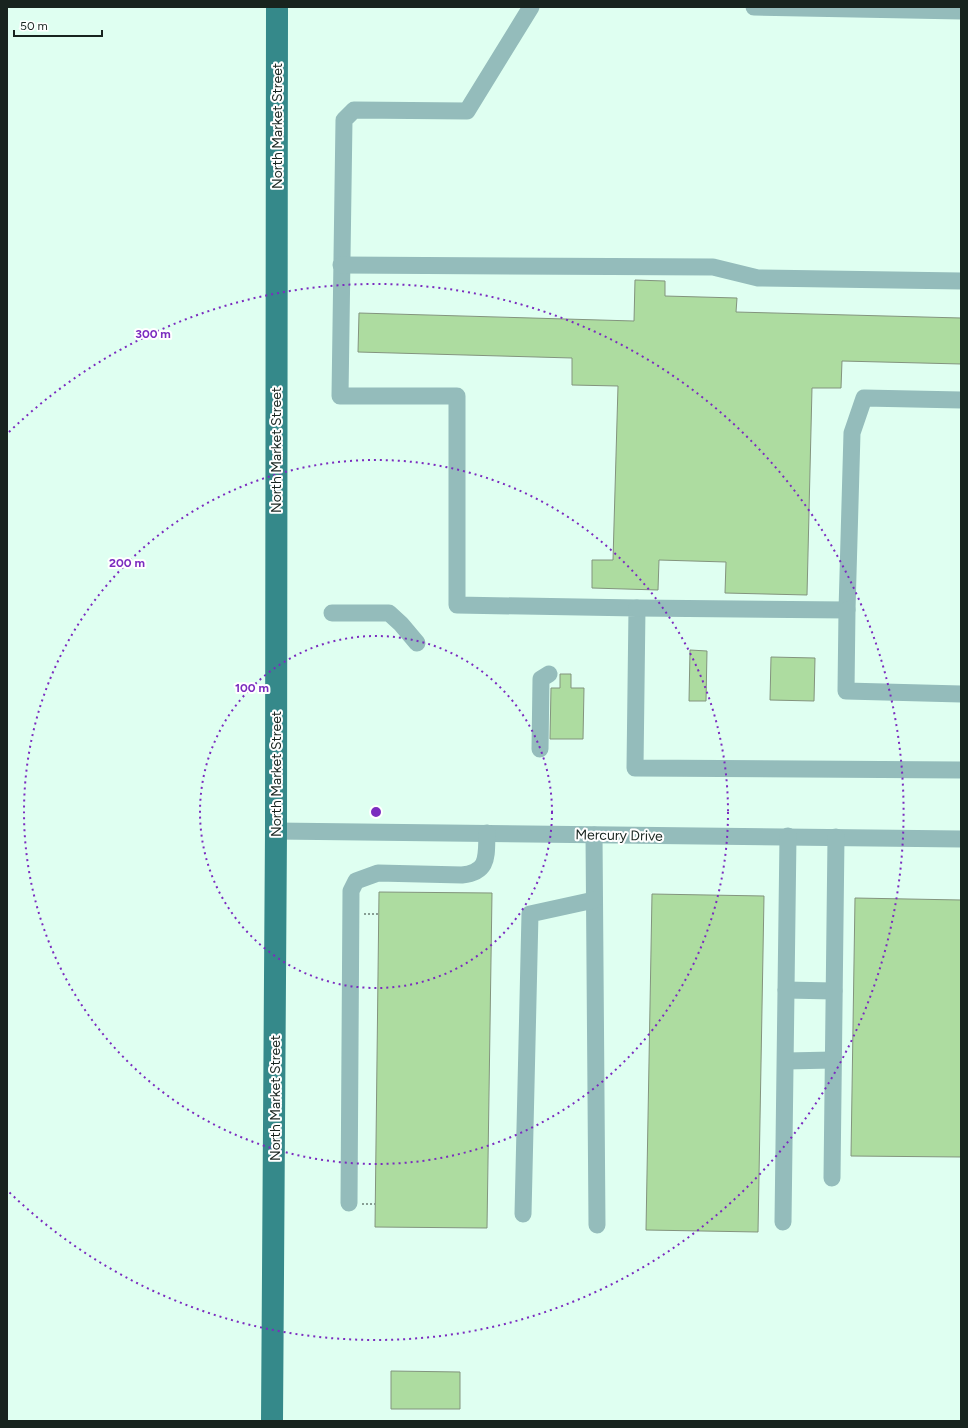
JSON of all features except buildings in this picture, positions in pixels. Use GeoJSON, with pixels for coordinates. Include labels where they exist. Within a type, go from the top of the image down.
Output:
{"type":"FeatureCollection","features":[{"type":"Feature","properties":{"kind":"main road","name":"North Market Street"},"geometry":{"type":"LineString","coordinates":[[272,1421],[276,831],[277,7]]}},
{"type":"Feature","properties":{"kind":"street"},"geometry":{"type":"LineString","coordinates":[[531,7],[467,111],[354,110],[344,120],[340,396],[457,396],[457,605],[847,610]]}},
{"type":"Feature","properties":{"kind":"street"},"geometry":{"type":"LineString","coordinates":[[754,7],[961,11]]}},
{"type":"Feature","properties":{"kind":"street"},"geometry":{"type":"LineString","coordinates":[[341,265],[713,267],[758,278],[961,281]]}},
{"type":"Feature","properties":{"kind":"street"},"geometry":{"type":"LineString","coordinates":[[961,400],[864,398],[852,433],[846,691],[961,694]]}},
{"type":"Feature","properties":{"kind":"street"},"geometry":{"type":"LineString","coordinates":[[637,608],[635,768],[961,770]]}},
{"type":"Feature","properties":{"kind":"street"},"geometry":{"type":"LineString","coordinates":[[332,613],[389,613],[417,643]]}},
{"type":"Feature","properties":{"kind":"street"},"geometry":{"type":"LineString","coordinates":[[540,749],[541,679],[549,674]]}},
{"type":"Feature","properties":{"kind":"street","name":"Mercury Drive"},"geometry":{"type":"LineString","coordinates":[[276,831],[961,839]]}},
{"type":"Feature","properties":{"kind":"street"},"geometry":{"type":"LineString","coordinates":[[349,1203],[351,891],[356,881],[378,873],[474,874],[482,867],[486,857],[487,833]]}},
{"type":"Feature","properties":{"kind":"street"},"geometry":{"type":"LineString","coordinates":[[594,835],[596,1225]]}},
{"type":"Feature","properties":{"kind":"street"},"geometry":{"type":"LineString","coordinates":[[783,1222],[788,836]]}},
{"type":"Feature","properties":{"kind":"street"},"geometry":{"type":"LineString","coordinates":[[832,1178],[836,837]]}},
{"type":"Feature","properties":{"kind":"street"},"geometry":{"type":"LineString","coordinates":[[523,1214],[530,914],[594,900]]}},
{"type":"Feature","properties":{"kind":"street"},"geometry":{"type":"LineString","coordinates":[[786,990],[834,991]]}},
{"type":"Feature","properties":{"kind":"street"},"geometry":{"type":"LineString","coordinates":[[786,1061],[833,1060]]}}]}
